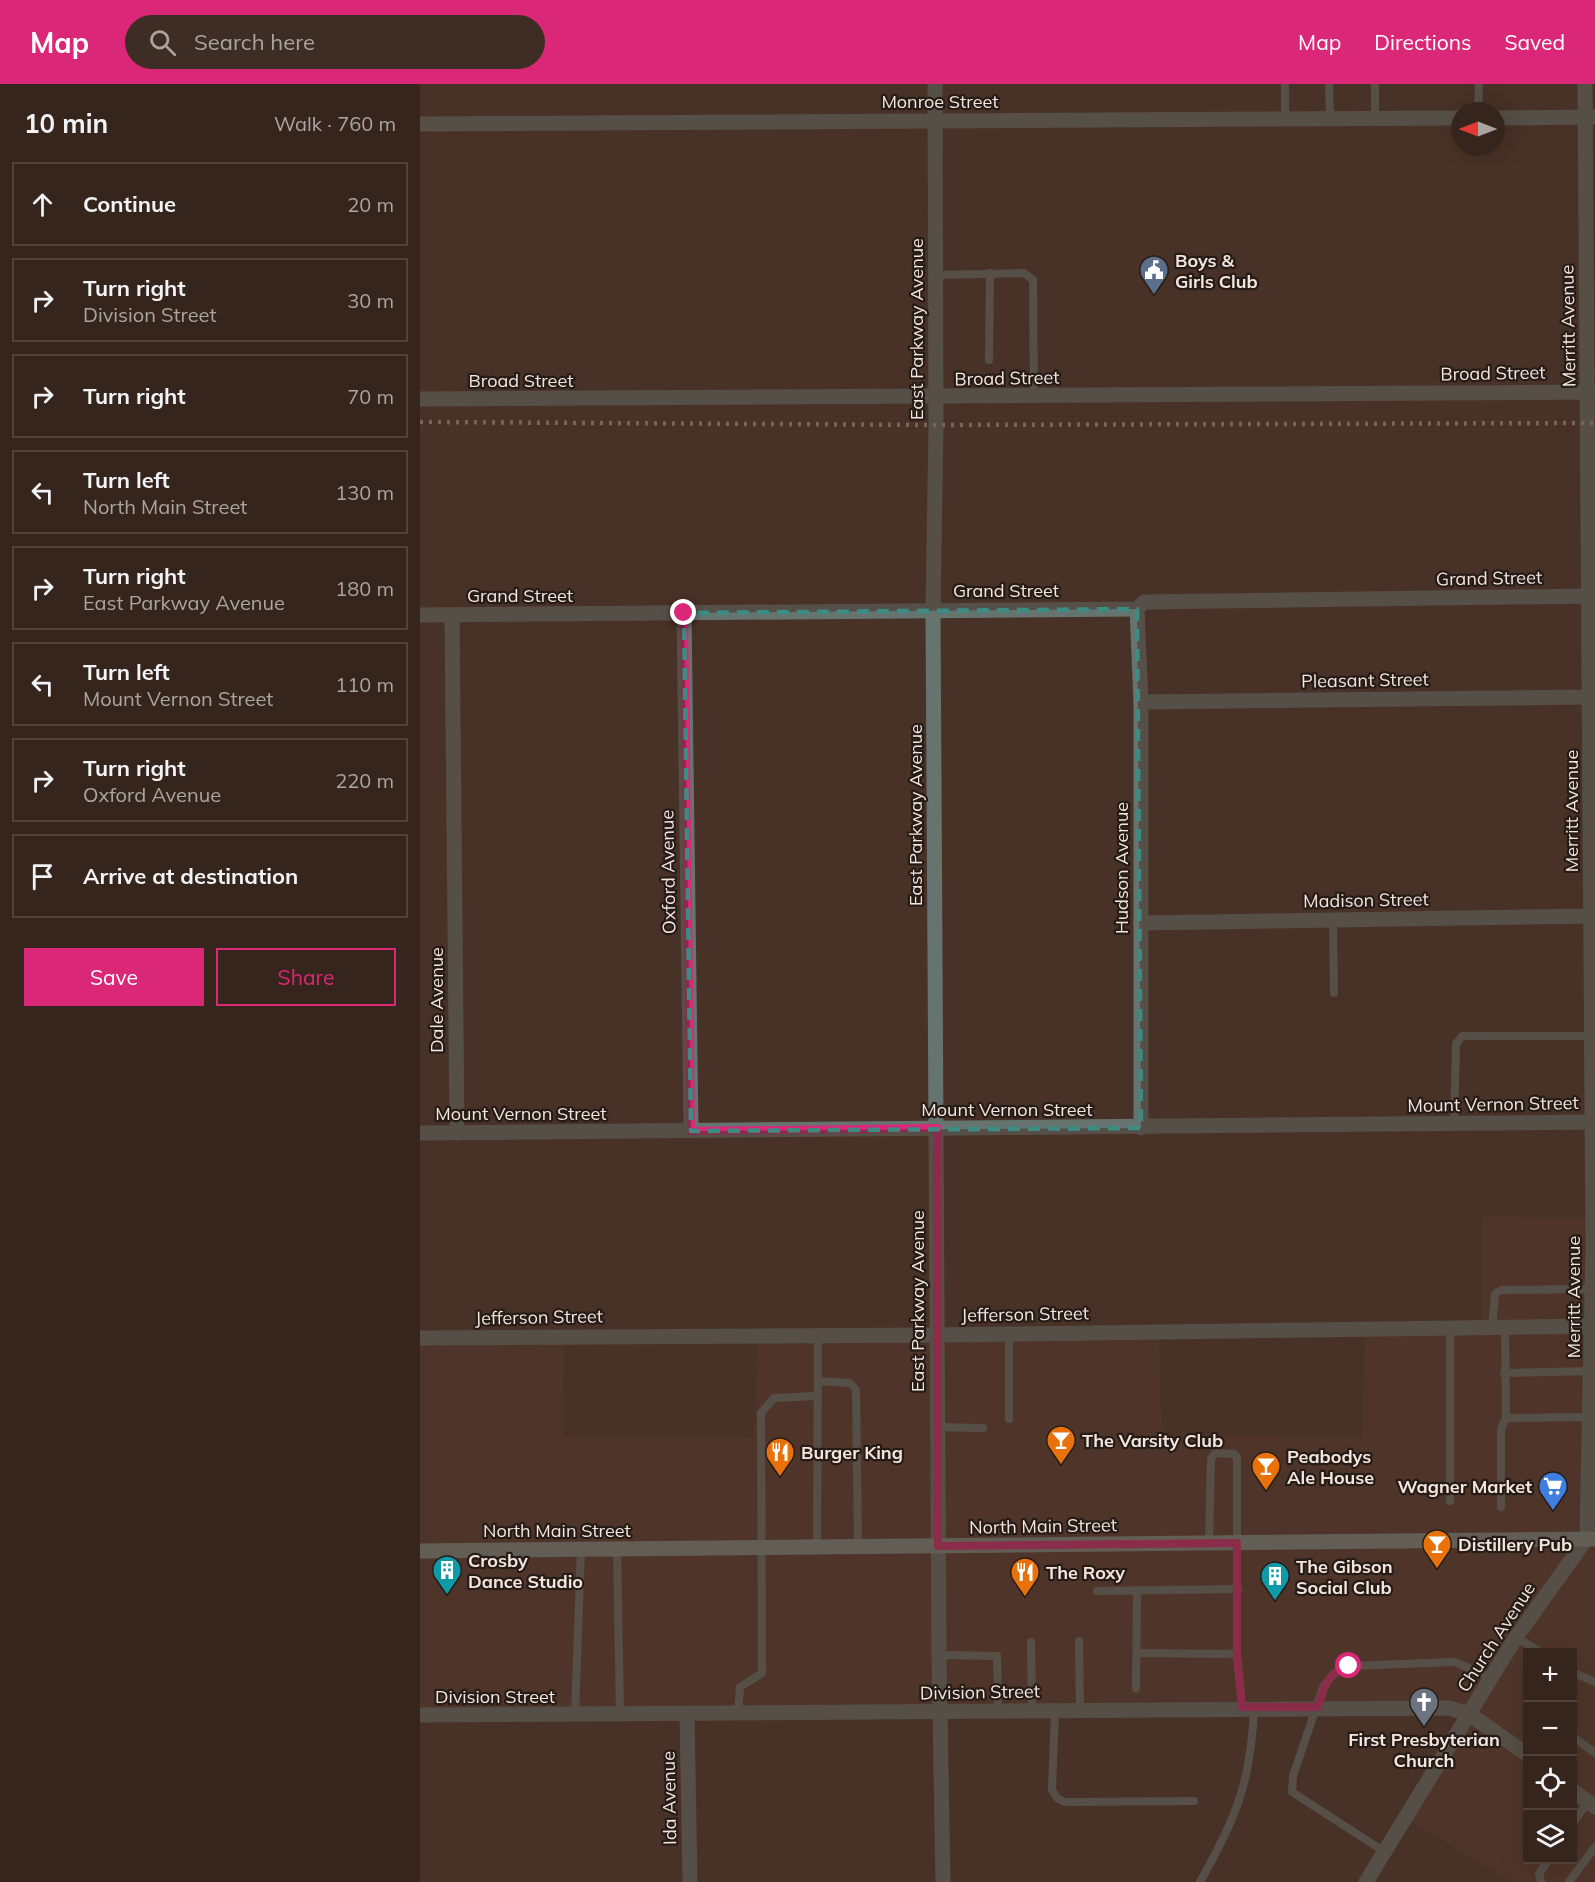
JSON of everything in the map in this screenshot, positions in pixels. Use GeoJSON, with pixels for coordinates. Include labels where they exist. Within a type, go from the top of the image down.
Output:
{"type":"FeatureCollection","features":[{"type":"Feature","properties":{"kind":"main road","name":"North Main Street"},"geometry":{"type":"LineString","coordinates":[[420,1551],[1591,1538]]}},
{"type":"Feature","properties":{"kind":"street","name":"East Parkway Avenue"},"geometry":{"type":"LineString","coordinates":[[935,84],[936,398],[933,610],[937,1427],[943,1882]]}},
{"type":"Feature","properties":{"kind":"street","name":"Merritt Avenue"},"geometry":{"type":"LineString","coordinates":[[1585,84],[1590,118],[1592,392],[1589,596],[1592,720],[1593,877],[1591,916],[1594,1122],[1591,1538]]}},
{"type":"Feature","properties":{"kind":"street","name":"Monroe Street"},"geometry":{"type":"LineString","coordinates":[[420,124],[1451,118]]}},
{"type":"Feature","properties":{"kind":"street"},"geometry":{"type":"LineString","coordinates":[[1505,118],[1590,118]]}},
{"type":"Feature","properties":{"kind":"street","name":"Broad Street"},"geometry":{"type":"LineString","coordinates":[[420,399],[936,398],[1592,392]]}},
{"type":"Feature","properties":{"kind":"street","name":"Grand Street"},"geometry":{"type":"LineString","coordinates":[[420,615],[1137,609],[1144,602],[1589,596]]}},
{"type":"Feature","properties":{"kind":"street","name":"Hudson Avenue"},"geometry":{"type":"LineString","coordinates":[[1137,609],[1141,702],[1141,1128]]}},
{"type":"Feature","properties":{"kind":"street","name":"Oxford Avenue"},"geometry":{"type":"LineString","coordinates":[[684,613],[691,1131]]}},
{"type":"Feature","properties":{"kind":"street","name":"Dale Avenue"},"geometry":{"type":"LineString","coordinates":[[452,615],[457,1133]]}},
{"type":"Feature","properties":{"kind":"street","name":"Pleasant Street"},"geometry":{"type":"LineString","coordinates":[[1141,702],[1590,697]]}},
{"type":"Feature","properties":{"kind":"street","name":"Madison Street"},"geometry":{"type":"LineString","coordinates":[[1141,922],[1591,916]]}},
{"type":"Feature","properties":{"kind":"street","name":"Mount Vernon Street"},"geometry":{"type":"LineString","coordinates":[[420,1133],[1594,1122]]}},
{"type":"Feature","properties":{"kind":"street","name":"Jefferson Street"},"geometry":{"type":"LineString","coordinates":[[420,1338],[937,1335],[1594,1326]]}},
{"type":"Feature","properties":{"kind":"street","name":"Church Avenue"},"geometry":{"type":"LineString","coordinates":[[1366,1882],[1516,1637],[1591,1538]]}},
{"type":"Feature","properties":{"kind":"street","name":"Division Street"},"geometry":{"type":"LineString","coordinates":[[420,1716],[940,1713],[1248,1707],[1449,1708],[1469,1714],[1523,1752]]}},
{"type":"Feature","properties":{"kind":"street","name":"Ida Avenue"},"geometry":{"type":"LineString","coordinates":[[687,1714],[690,1882]]}},
{"type":"Feature","properties":{"kind":"street"},"geometry":{"type":"LineString","coordinates":[[1577,1794],[1592,1804]]}},
{"type":"Feature","properties":{"kind":"lane"},"geometry":{"type":"LineString","coordinates":[[1285,84],[1285,119]]}},
{"type":"Feature","properties":{"kind":"lane"},"geometry":{"type":"LineString","coordinates":[[1329,84],[1330,119]]}},
{"type":"Feature","properties":{"kind":"lane"},"geometry":{"type":"LineString","coordinates":[[1375,84],[1375,118]]}},
{"type":"Feature","properties":{"kind":"lane"},"geometry":{"type":"LineString","coordinates":[[1478,102],[1479,84]]}},
{"type":"Feature","properties":{"kind":"lane"},"geometry":{"type":"LineString","coordinates":[[989,360],[990,273]]}},
{"type":"Feature","properties":{"kind":"lane"},"geometry":{"type":"LineString","coordinates":[[936,275],[1024,273],[1033,280],[1034,397]]}},
{"type":"Feature","properties":{"kind":"lane"},"geometry":{"type":"LineString","coordinates":[[1333,920],[1334,993]]}},
{"type":"Feature","properties":{"kind":"lane"},"geometry":{"type":"LineString","coordinates":[[1454,1124],[1456,1044],[1462,1036],[1592,1036]]}},
{"type":"Feature","properties":{"kind":"lane"},"geometry":{"type":"LineString","coordinates":[[1501,1507],[1501,1429],[1506,1418],[1499,1327],[1493,1299],[1495,1293],[1501,1290],[1593,1289]]}},
{"type":"Feature","properties":{"kind":"lane"},"geometry":{"type":"LineString","coordinates":[[1450,1328],[1450,1501]]}},
{"type":"Feature","properties":{"kind":"lane"},"geometry":{"type":"LineString","coordinates":[[1009,1334],[1009,1419]]}},
{"type":"Feature","properties":{"kind":"lane"},"geometry":{"type":"LineString","coordinates":[[817,1548],[818,1335]]}},
{"type":"Feature","properties":{"kind":"lane"},"geometry":{"type":"LineString","coordinates":[[1504,1373],[1592,1371]]}},
{"type":"Feature","properties":{"kind":"lane"},"geometry":{"type":"LineString","coordinates":[[818,1381],[850,1383],[856,1390],[858,1547]]}},
{"type":"Feature","properties":{"kind":"lane"},"geometry":{"type":"LineString","coordinates":[[738,1714],[740,1687],[762,1673],[761,1413],[774,1398],[817,1396]]}},
{"type":"Feature","properties":{"kind":"lane"},"geometry":{"type":"LineString","coordinates":[[1506,1418],[1593,1417]]}},
{"type":"Feature","properties":{"kind":"lane"},"geometry":{"type":"LineString","coordinates":[[937,1427],[983,1428]]}},
{"type":"Feature","properties":{"kind":"lane"},"geometry":{"type":"LineString","coordinates":[[1200,1882],[1226,1836],[1242,1799],[1247,1776],[1248,1707],[1237,1654],[1237,1458],[1234,1454],[1215,1453],[1211,1459],[1209,1543]]}},
{"type":"Feature","properties":{"kind":"lane"},"geometry":{"type":"LineString","coordinates":[[617,1549],[620,1714]]}},
{"type":"Feature","properties":{"kind":"lane"},"geometry":{"type":"LineString","coordinates":[[575,1714],[581,1550]]}},
{"type":"Feature","properties":{"kind":"lane"},"geometry":{"type":"LineString","coordinates":[[1097,1591],[1238,1589]]}},
{"type":"Feature","properties":{"kind":"lane"},"geometry":{"type":"LineString","coordinates":[[1136,1688],[1137,1590]]}},
{"type":"Feature","properties":{"kind":"lane"},"geometry":{"type":"LineString","coordinates":[[1516,1637],[1532,1648]]}},
{"type":"Feature","properties":{"kind":"lane"},"geometry":{"type":"LineString","coordinates":[[1079,1641],[1080,1709]]}},
{"type":"Feature","properties":{"kind":"lane"},"geometry":{"type":"LineString","coordinates":[[1031,1642],[1032,1710]]}},
{"type":"Feature","properties":{"kind":"lane"},"geometry":{"type":"LineString","coordinates":[[1137,1653],[1237,1654]]}},
{"type":"Feature","properties":{"kind":"lane"},"geometry":{"type":"LineString","coordinates":[[939,1655],[997,1656],[998,1711]]}},
{"type":"Feature","properties":{"kind":"lane"},"geometry":{"type":"LineString","coordinates":[[1385,1852],[1292,1792],[1293,1776],[1327,1681],[1342,1668],[1349,1666],[1455,1662],[1491,1678]]}},
{"type":"Feature","properties":{"kind":"lane"},"geometry":{"type":"LineString","coordinates":[[1577,1674],[1595,1682]]}},
{"type":"Feature","properties":{"kind":"lane"},"geometry":{"type":"LineString","coordinates":[[1055,1710],[1052,1790],[1057,1798],[1065,1802],[1194,1801]]}},
{"type":"Feature","properties":{"kind":"lane"},"geometry":{"type":"LineString","coordinates":[[1577,1740],[1595,1753]]}},
{"type":"Feature","properties":{"kind":"lane"},"geometry":{"type":"LineString","coordinates":[[1577,1819],[1592,1804]]}},
{"type":"Feature","properties":{"kind":"lane"},"geometry":{"type":"LineString","coordinates":[[1569,1882],[1595,1847]]}},
{"type":"Feature","properties":{"kind":"lane"},"geometry":{"type":"LineString","coordinates":[[1541,1882],[1539,1874],[1545,1864]]}},
{"type":"Feature","properties":{"kind":"highlighted area"},"geometry":{"type":"Polygon","coordinates":[[[1137,609],[1141,1128],[691,1131],[684,613],[1137,609]]]}},
{"type":"Feature","properties":{"kind":"shaded area"},"geometry":{"type":"Polygon","coordinates":[[[1482,1217],[1593,1218],[1595,1229],[1595,1882],[1514,1882],[1405,1817],[1469,1714],[420,1715],[420,1338],[564,1336],[563,1436],[754,1438],[758,1334],[1159,1331],[1162,1434],[1362,1437],[1365,1329],[1482,1327],[1482,1217]]]}},
{"type":"Feature","properties":{"kind":"railway"},"geometry":{"type":"LineString","coordinates":[[420,422],[936,425],[1595,423]]}},
{"type":"Feature","properties":{"kind":"place","name":"Boys & Girls Club"},"geometry":{"type":"Point","coordinates":[1154,296]}},
{"type":"Feature","properties":{"kind":"place","name":"The Varsity Club"},"geometry":{"type":"Point","coordinates":[1061,1466]}},
{"type":"Feature","properties":{"kind":"place","name":"Burger King"},"geometry":{"type":"Point","coordinates":[780,1478]}},
{"type":"Feature","properties":{"kind":"place","name":"Peabodys Ale House"},"geometry":{"type":"Point","coordinates":[1266,1492]}},
{"type":"Feature","properties":{"kind":"place","name":"Wagner Market"},"geometry":{"type":"Point","coordinates":[1553,1512]}},
{"type":"Feature","properties":{"kind":"place","name":"Distillery Pub"},"geometry":{"type":"Point","coordinates":[1437,1570]}},
{"type":"Feature","properties":{"kind":"place","name":"Crosby Dance Studio"},"geometry":{"type":"Point","coordinates":[447,1596]}},
{"type":"Feature","properties":{"kind":"place","name":"The Roxy"},"geometry":{"type":"Point","coordinates":[1025,1598]}},
{"type":"Feature","properties":{"kind":"place","name":"The Gibson Social Club"},"geometry":{"type":"Point","coordinates":[1275,1602]}},
{"type":"Feature","properties":{"kind":"place","name":"First Presbyterian Church"},"geometry":{"type":"Point","coordinates":[1424,1728]}},
{"type":"Feature","properties":{"kind":"route"},"geometry":{"type":"LineString","coordinates":[[684,613],[691,1131],[937,1128],[938,1546],[1237,1543],[1237,1654],[1242,1707],[1318,1707],[1323,1687],[1327,1681],[1334,1673],[1349,1666]]}}]}
